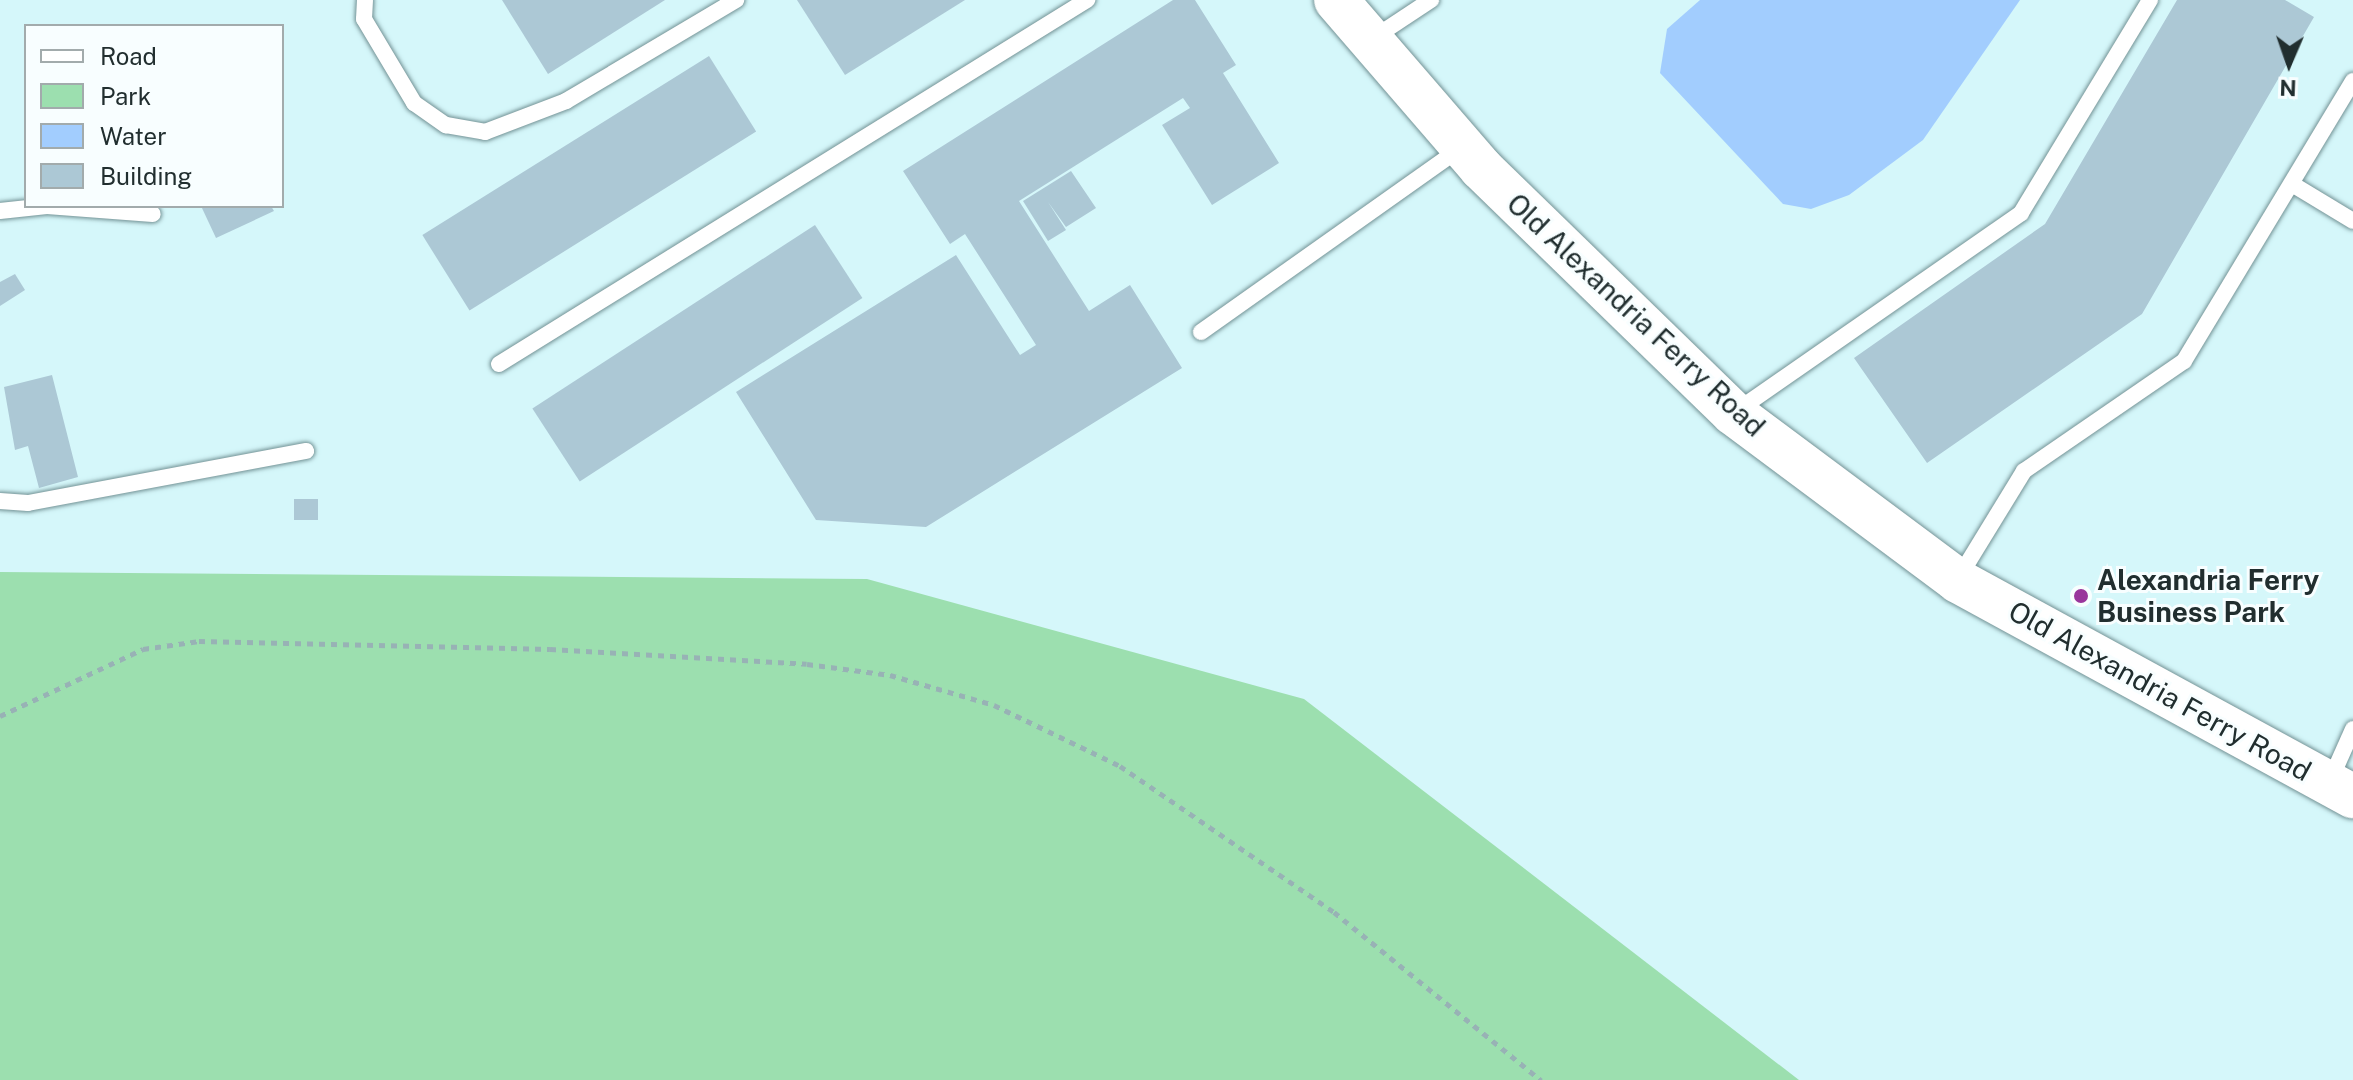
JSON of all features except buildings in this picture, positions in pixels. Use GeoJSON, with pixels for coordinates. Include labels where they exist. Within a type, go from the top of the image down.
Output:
{"type":"FeatureCollection","features":[{"type":"Feature","properties":{"kind":"main road","name":"Old Alexandria Ferry Road"},"geometry":{"type":"LineString","coordinates":[[1336,0],[1462,147],[1733,413],[1958,581],[2341,789]]}},
{"type":"Feature","properties":{"kind":"lane"},"geometry":{"type":"LineString","coordinates":[[365,0],[364,19],[414,103],[446,125],[485,132],[566,101],[736,0]]}},
{"type":"Feature","properties":{"kind":"lane"},"geometry":{"type":"LineString","coordinates":[[499,364],[1087,0]]}},
{"type":"Feature","properties":{"kind":"lane"},"geometry":{"type":"LineString","coordinates":[[1371,40],[1431,0]]}},
{"type":"Feature","properties":{"kind":"lane"},"geometry":{"type":"LineString","coordinates":[[1733,413],[2021,213],[2150,0]]}},
{"type":"Feature","properties":{"kind":"lane"},"geometry":{"type":"LineString","coordinates":[[1958,581],[2024,471],[2184,361],[2353,81]]}},
{"type":"Feature","properties":{"kind":"lane"},"geometry":{"type":"LineString","coordinates":[[1201,332],[1462,147]]}},
{"type":"Feature","properties":{"kind":"lane"},"geometry":{"type":"LineString","coordinates":[[2292,184],[2353,221]]}},
{"type":"Feature","properties":{"kind":"lane"},"geometry":{"type":"LineString","coordinates":[[0,211],[28,208]]}},
{"type":"Feature","properties":{"kind":"lane"},"geometry":{"type":"LineString","coordinates":[[74,208],[153,214]]}},
{"type":"Feature","properties":{"kind":"lane"},"geometry":{"type":"LineString","coordinates":[[0,501],[28,503],[306,451]]}},
{"type":"Feature","properties":{"kind":"lane"},"geometry":{"type":"LineString","coordinates":[[2341,789],[2353,729]]}},
{"type":"Feature","properties":{"kind":"path"},"geometry":{"type":"LineString","coordinates":[[0,716],[119,658],[199,641],[550,649],[807,664],[890,675],[994,705],[1120,766],[1334,912],[1541,1080]]}},
{"type":"Feature","properties":{"kind":"green space"},"geometry":{"type":"Polygon","coordinates":[[[0,572],[867,579],[1304,699],[1799,1080],[0,1080],[0,572]]]}},
{"type":"Feature","properties":{"kind":"water"},"geometry":{"type":"Polygon","coordinates":[[[1700,0],[2020,0],[1923,140],[1849,195],[1811,209],[1783,204],[1660,73],[1667,29],[1700,0]]]}},
{"type":"Feature","properties":{"kind":"place","name":"Alexandria Ferry Business Park"},"geometry":{"type":"Point","coordinates":[2081,596]}}]}
